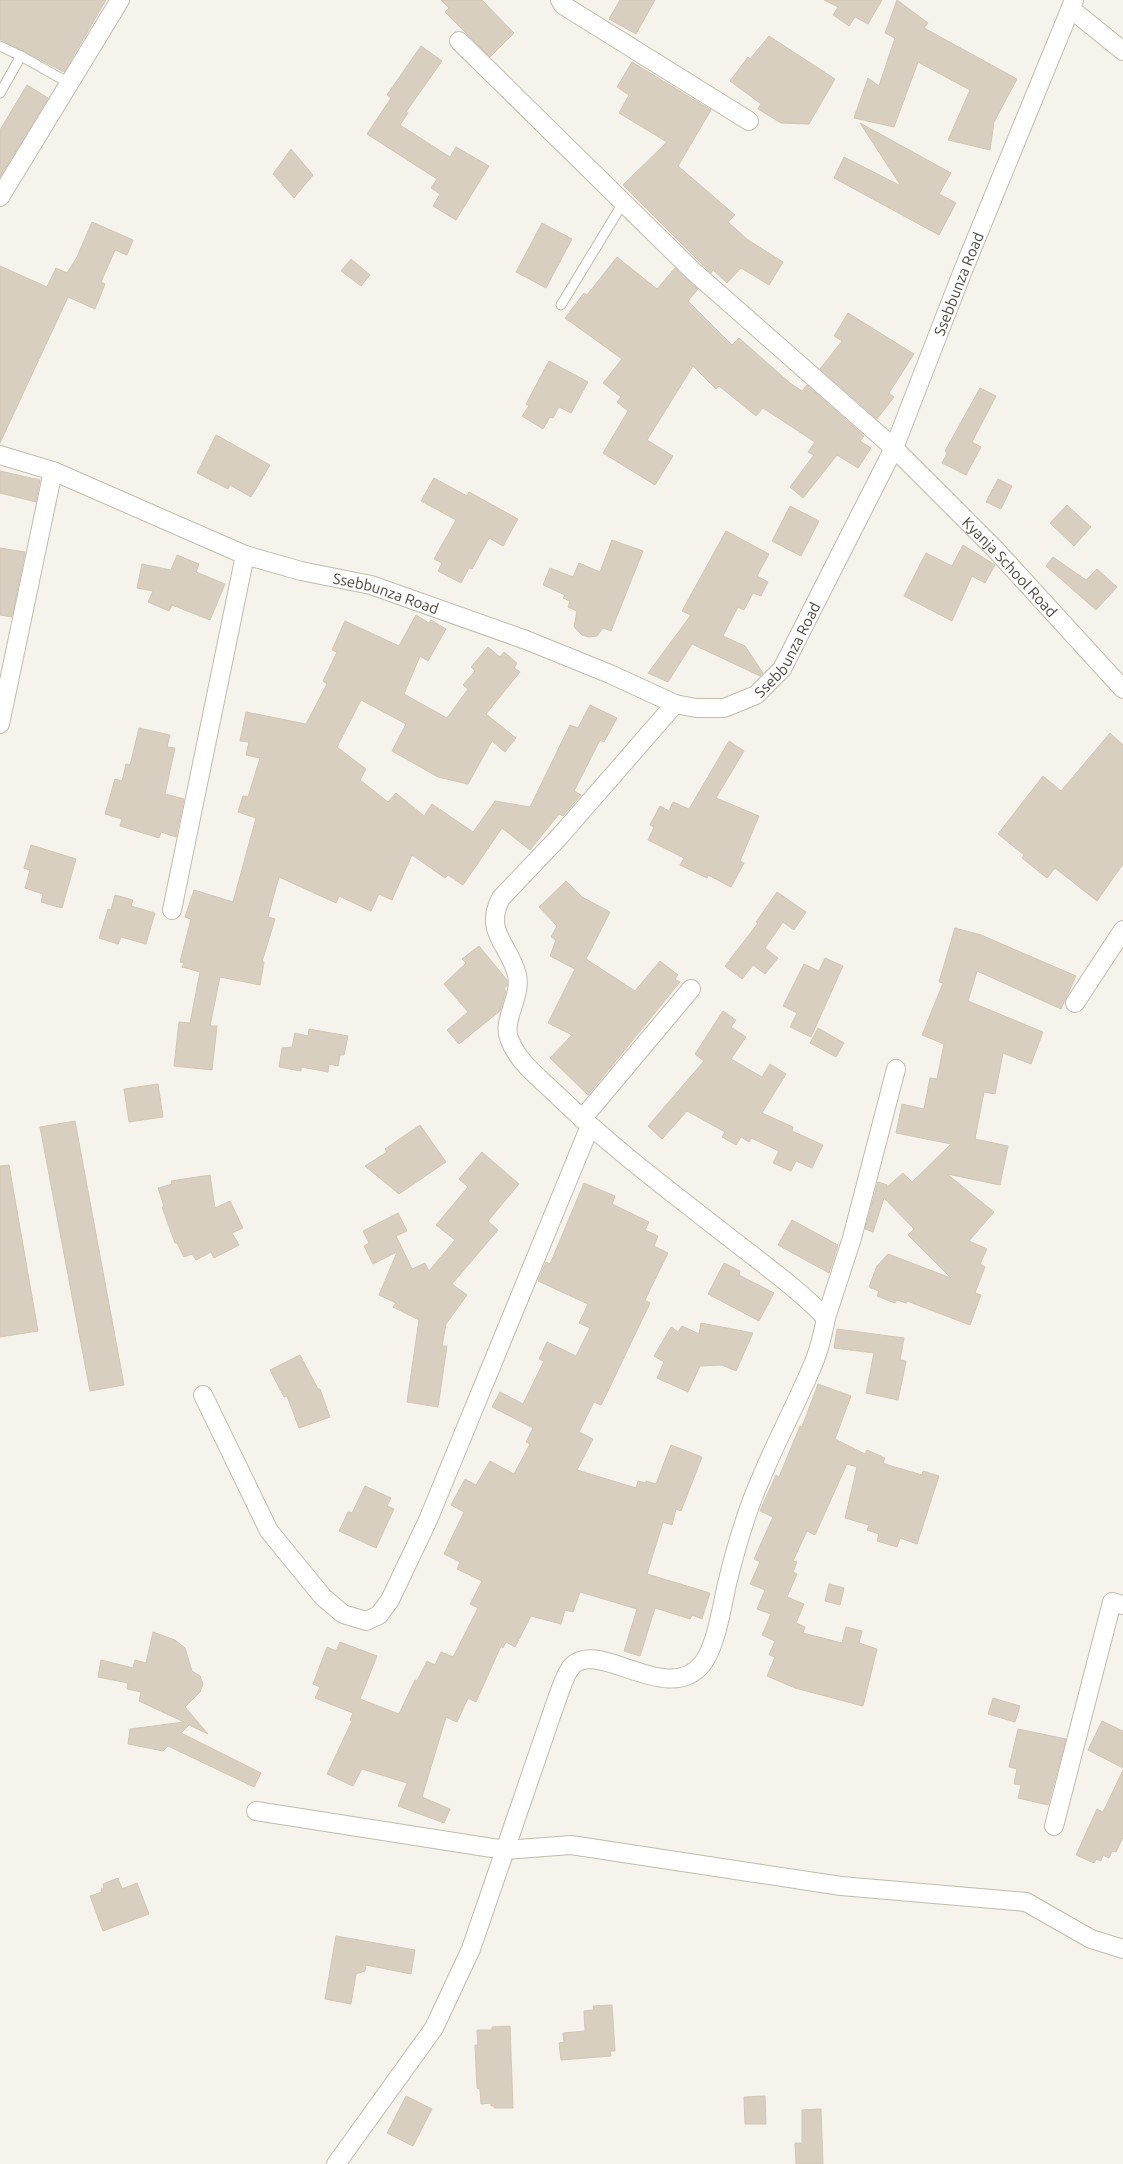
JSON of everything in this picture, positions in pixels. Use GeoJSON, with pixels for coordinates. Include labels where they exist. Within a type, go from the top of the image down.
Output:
{"type":"FeatureCollection","features":[{"type":"Feature","properties":{"kind":"street"},"geometry":{"type":"LineString","coordinates":[[0,197],[120,0]]}},
{"type":"Feature","properties":{"kind":"street"},"geometry":{"type":"LineString","coordinates":[[560,0],[572,10],[749,121]]}},
{"type":"Feature","properties":{"kind":"street"},"geometry":{"type":"LineString","coordinates":[[1073,5],[1123,51]]}},
{"type":"Feature","properties":{"kind":"street","name":"Ssebbunza Road"},"geometry":{"type":"LineString","coordinates":[[0,455],[54,470],[244,556],[302,571],[370,585],[526,640],[610,674],[675,704],[696,708],[724,708],[756,695],[782,670],[894,448],[920,378],[949,312],[962,273],[1073,5]]}},
{"type":"Feature","properties":{"kind":"street","name":"Kyanja School Road"},"geometry":{"type":"LineString","coordinates":[[459,41],[693,271],[894,448],[995,549],[1123,689]]}},
{"type":"Feature","properties":{"kind":"street"},"geometry":{"type":"LineString","coordinates":[[0,724],[54,470]]}},
{"type":"Feature","properties":{"kind":"street"},"geometry":{"type":"LineString","coordinates":[[172,910],[244,556]]}},
{"type":"Feature","properties":{"kind":"street"},"geometry":{"type":"LineString","coordinates":[[675,704],[560,836],[501,898],[495,910],[494,921],[498,936],[517,975],[518,990],[508,1036],[517,1056],[586,1123],[788,1283],[826,1318]]}},
{"type":"Feature","properties":{"kind":"street"},"geometry":{"type":"LineString","coordinates":[[1075,1003],[1123,930]]}},
{"type":"Feature","properties":{"kind":"street"},"geometry":{"type":"LineString","coordinates":[[203,1395],[269,1531],[323,1597],[343,1614],[366,1621],[379,1615],[390,1600],[428,1520],[586,1123],[691,989]]}},
{"type":"Feature","properties":{"kind":"street"},"geometry":{"type":"LineString","coordinates":[[336,2164],[434,2028],[471,1949],[558,1696],[565,1677],[573,1665],[582,1660],[600,1660],[667,1680],[680,1679],[692,1674],[704,1663],[716,1633],[736,1545],[745,1518],[760,1478],[815,1361],[826,1318],[852,1238],[896,1070]]}},
{"type":"Feature","properties":{"kind":"street"},"geometry":{"type":"LineString","coordinates":[[1054,1826],[1112,1602],[1123,1605]]}},
{"type":"Feature","properties":{"kind":"street"},"geometry":{"type":"LineString","coordinates":[[256,1811],[505,1850],[571,1845],[841,1886],[1026,1902],[1091,1939],[1123,1949]]}},
{"type":"Feature","properties":{"kind":"lane"},"geometry":{"type":"LineString","coordinates":[[0,46],[69,83]]}},
{"type":"Feature","properties":{"kind":"lane"},"geometry":{"type":"LineString","coordinates":[[0,93],[21,56]]}},
{"type":"Feature","properties":{"kind":"lane"},"geometry":{"type":"LineString","coordinates":[[560,305],[624,202]]}},
{"type":"Feature","properties":{"kind":"building"},"geometry":{"type":"Polygon","coordinates":[[[0,0],[106,0],[64,72],[0,39],[0,0]]]}},
{"type":"Feature","properties":{"kind":"building"},"geometry":{"type":"Polygon","coordinates":[[[441,0],[482,0],[514,33],[490,57],[445,12],[449,8],[441,0]]]}},
{"type":"Feature","properties":{"kind":"building"},"geometry":{"type":"Polygon","coordinates":[[[620,0],[655,0],[636,34],[609,19],[620,0]]]}},
{"type":"Feature","properties":{"kind":"building"},"geometry":{"type":"Polygon","coordinates":[[[824,0],[882,0],[868,24],[855,17],[849,26],[833,15],[838,7],[824,0]]]}},
{"type":"Feature","properties":{"kind":"building"},"geometry":{"type":"Polygon","coordinates":[[[897,0],[928,23],[924,28],[1017,79],[994,122],[990,150],[948,140],[970,90],[918,62],[894,127],[854,118],[868,78],[879,86],[895,38],[885,33],[897,0]]]}},
{"type":"Feature","properties":{"kind":"building"},"geometry":{"type":"Polygon","coordinates":[[[769,36],[835,79],[809,124],[781,123],[758,109],[761,104],[730,81],[748,57],[750,59],[769,36]]]}},
{"type":"Feature","properties":{"kind":"building"},"geometry":{"type":"Polygon","coordinates":[[[421,46],[442,61],[406,112],[408,113],[400,125],[450,157],[456,147],[489,166],[456,220],[433,206],[440,194],[431,188],[437,179],[367,134],[391,98],[387,95],[421,46]]]}},
{"type":"Feature","properties":{"kind":"building"},"geometry":{"type":"Polygon","coordinates":[[[632,62],[711,110],[678,166],[735,215],[728,222],[748,240],[783,262],[769,285],[741,268],[727,283],[713,270],[711,273],[623,185],[667,142],[619,113],[629,95],[617,87],[632,62]]]}},
{"type":"Feature","properties":{"kind":"building"},"geometry":{"type":"Polygon","coordinates":[[[27,85],[48,98],[0,177],[0,130],[27,85]]]}},
{"type":"Feature","properties":{"kind":"building"},"geometry":{"type":"Polygon","coordinates":[[[860,123],[951,173],[939,194],[956,203],[939,235],[834,178],[844,157],[901,186],[860,123]]]}},
{"type":"Feature","properties":{"kind":"building"},"geometry":{"type":"Polygon","coordinates":[[[291,149],[313,175],[294,198],[273,174],[291,149]]]}},
{"type":"Feature","properties":{"kind":"building"},"geometry":{"type":"Polygon","coordinates":[[[92,222],[133,240],[127,255],[115,250],[101,282],[105,284],[95,309],[68,297],[0,443],[0,266],[47,287],[56,268],[67,273],[77,257],[92,222]]]}},
{"type":"Feature","properties":{"kind":"building"},"geometry":{"type":"Polygon","coordinates":[[[542,223],[572,239],[546,288],[516,272],[542,223]]]}},
{"type":"Feature","properties":{"kind":"building"},"geometry":{"type":"Polygon","coordinates":[[[617,257],[657,289],[675,268],[698,289],[688,301],[732,345],[739,338],[790,383],[802,391],[807,385],[864,436],[860,441],[871,448],[858,468],[837,455],[803,498],[790,487],[814,455],[808,452],[815,442],[763,408],[756,416],[719,386],[716,389],[693,366],[647,440],[673,456],[655,485],[603,453],[628,411],[617,402],[621,397],[603,383],[622,359],[565,318],[584,293],[587,295],[617,257]]]}},
{"type":"Feature","properties":{"kind":"building"},"geometry":{"type":"Polygon","coordinates":[[[351,259],[370,275],[361,286],[341,271],[351,259]]]}},
{"type":"Feature","properties":{"kind":"building"},"geometry":{"type":"Polygon","coordinates":[[[848,313],[914,354],[889,393],[894,397],[877,419],[820,369],[842,341],[834,336],[848,313]]]}},
{"type":"Feature","properties":{"kind":"building"},"geometry":{"type":"Polygon","coordinates":[[[549,361],[588,382],[571,413],[559,407],[553,418],[550,417],[543,429],[522,416],[529,406],[526,404],[549,361]]]}},
{"type":"Feature","properties":{"kind":"building"},"geometry":{"type":"Polygon","coordinates":[[[980,388],[996,396],[972,442],[981,447],[966,475],[942,463],[947,453],[945,451],[980,388]]]}},
{"type":"Feature","properties":{"kind":"building"},"geometry":{"type":"Polygon","coordinates":[[[216,435],[270,465],[251,497],[230,485],[228,489],[197,473],[216,435]]]}},
{"type":"Feature","properties":{"kind":"building"},"geometry":{"type":"Polygon","coordinates":[[[0,471],[40,480],[36,502],[0,493],[0,471]]]}},
{"type":"Feature","properties":{"kind":"building"},"geometry":{"type":"Polygon","coordinates":[[[434,478],[467,496],[469,492],[518,519],[503,546],[489,538],[472,569],[469,568],[461,583],[438,571],[442,563],[434,559],[456,520],[421,501],[434,478]]]}},
{"type":"Feature","properties":{"kind":"building"},"geometry":{"type":"Polygon","coordinates":[[[998,479],[1012,486],[1001,509],[986,502],[998,479]]]}},
{"type":"Feature","properties":{"kind":"building"},"geometry":{"type":"Polygon","coordinates":[[[1067,505],[1091,527],[1074,546],[1050,523],[1067,505]]]}},
{"type":"Feature","properties":{"kind":"building"},"geometry":{"type":"Polygon","coordinates":[[[790,506],[819,521],[801,556],[772,541],[790,506]]]}},
{"type":"Feature","properties":{"kind":"building"},"geometry":{"type":"Polygon","coordinates":[[[726,531],[769,554],[757,576],[768,582],[761,596],[753,593],[744,610],[738,607],[723,636],[745,646],[763,673],[760,676],[692,644],[668,682],[648,673],[691,615],[682,611],[726,531]]]}},
{"type":"Feature","properties":{"kind":"building"},"geometry":{"type":"Polygon","coordinates":[[[612,540],[643,551],[611,631],[603,628],[597,636],[589,637],[582,635],[574,627],[577,611],[568,607],[570,601],[563,598],[565,595],[543,585],[550,568],[573,577],[579,563],[600,572],[612,540]]]}},
{"type":"Feature","properties":{"kind":"building"},"geometry":{"type":"Polygon","coordinates":[[[963,545],[995,565],[985,583],[972,576],[952,621],[904,596],[926,553],[952,566],[963,545]]]}},
{"type":"Feature","properties":{"kind":"building"},"geometry":{"type":"Polygon","coordinates":[[[0,548],[25,552],[12,617],[0,615],[0,548]]]}},
{"type":"Feature","properties":{"kind":"building"},"geometry":{"type":"Polygon","coordinates":[[[177,555],[199,564],[196,572],[225,584],[210,620],[172,605],[169,611],[148,602],[153,591],[137,588],[142,564],[171,570],[177,555]]]}},
{"type":"Feature","properties":{"kind":"building"},"geometry":{"type":"Polygon","coordinates":[[[1053,557],[1086,580],[1097,569],[1117,587],[1096,610],[1046,566],[1053,557]]]}},
{"type":"Feature","properties":{"kind":"building"},"geometry":{"type":"Polygon","coordinates":[[[416,615],[429,623],[431,620],[446,629],[428,661],[420,656],[404,694],[447,718],[468,689],[463,685],[475,671],[471,667],[488,647],[500,657],[504,652],[517,663],[514,668],[520,672],[486,714],[516,738],[505,752],[492,741],[468,784],[438,777],[392,751],[406,724],[361,700],[337,747],[366,769],[360,780],[388,802],[396,793],[424,816],[432,804],[473,832],[495,801],[530,807],[570,725],[578,728],[590,705],[617,718],[604,742],[600,740],[574,791],[581,795],[563,816],[559,814],[530,850],[502,828],[463,885],[448,875],[445,878],[412,855],[392,900],[379,894],[371,911],[339,896],[336,903],[279,877],[268,917],[275,919],[262,962],[264,962],[260,985],[220,977],[210,1026],[217,1026],[212,1070],[174,1066],[179,1022],[190,1023],[200,972],[182,967],[184,963],[180,962],[191,919],[185,917],[194,890],[233,902],[256,818],[238,812],[243,796],[248,797],[260,758],[246,755],[249,742],[240,741],[246,712],[306,724],[327,684],[323,681],[337,652],[332,650],[345,621],[399,646],[416,615]]]}},
{"type":"Feature","properties":{"kind":"building"},"geometry":{"type":"Polygon","coordinates":[[[139,728],[170,735],[167,747],[175,748],[165,794],[184,799],[176,837],[161,832],[159,838],[120,826],[122,819],[105,814],[115,779],[122,781],[126,764],[130,765],[139,728]]]}},
{"type":"Feature","properties":{"kind":"building"},"geometry":{"type":"Polygon","coordinates":[[[1110,733],[1123,745],[1123,864],[1097,901],[1055,868],[1047,878],[1022,858],[1024,855],[998,834],[1043,776],[1061,791],[1110,733]]]}},
{"type":"Feature","properties":{"kind":"building"},"geometry":{"type":"Polygon","coordinates":[[[729,741],[744,751],[716,798],[759,816],[740,861],[744,863],[731,887],[708,875],[707,878],[680,865],[684,858],[648,840],[654,827],[650,825],[660,806],[669,811],[673,802],[689,809],[729,741]]]}},
{"type":"Feature","properties":{"kind":"building"},"geometry":{"type":"Polygon","coordinates":[[[31,845],[76,859],[62,908],[41,902],[43,894],[25,888],[30,870],[24,868],[31,845]]]}},
{"type":"Feature","properties":{"kind":"building"},"geometry":{"type":"Polygon","coordinates":[[[566,881],[582,897],[610,912],[586,959],[635,991],[660,961],[678,975],[675,979],[680,982],[588,1095],[550,1058],[572,1035],[548,1023],[575,969],[550,956],[556,940],[551,937],[557,926],[539,907],[566,881]]]}},
{"type":"Feature","properties":{"kind":"building"},"geometry":{"type":"Polygon","coordinates":[[[777,892],[806,912],[794,930],[783,922],[765,948],[778,958],[765,974],[753,965],[742,979],[725,966],[758,923],[756,922],[777,892]]]}},
{"type":"Feature","properties":{"kind":"building"},"geometry":{"type":"Polygon","coordinates":[[[115,895],[133,900],[131,906],[155,913],[146,944],[121,937],[118,944],[99,938],[108,909],[111,910],[115,895]]]}},
{"type":"Feature","properties":{"kind":"building"},"geometry":{"type":"Polygon","coordinates":[[[955,928],[981,935],[1076,976],[1061,1009],[977,971],[968,1001],[1043,1032],[1031,1064],[1003,1053],[995,1094],[984,1092],[975,1139],[1008,1146],[1000,1185],[947,1174],[994,1212],[969,1241],[987,1249],[980,1264],[985,1267],[975,1293],[981,1295],[970,1325],[907,1301],[906,1303],[897,1300],[895,1303],[877,1296],[879,1291],[869,1287],[877,1266],[888,1254],[951,1278],[908,1235],[914,1229],[884,1198],[873,1232],[865,1229],[878,1182],[887,1185],[886,1188],[903,1173],[912,1182],[951,1144],[896,1133],[902,1104],[924,1109],[930,1078],[937,1079],[944,1044],[922,1035],[943,983],[939,982],[955,928]]]}},
{"type":"Feature","properties":{"kind":"building"},"geometry":{"type":"Polygon","coordinates":[[[479,946],[507,980],[507,986],[504,988],[506,991],[500,1011],[459,1044],[447,1030],[468,1012],[444,984],[466,963],[462,959],[479,946]]]}},
{"type":"Feature","properties":{"kind":"building"},"geometry":{"type":"Polygon","coordinates":[[[825,958],[843,966],[811,1037],[790,1027],[797,1013],[783,1006],[804,964],[819,971],[825,958]]]}},
{"type":"Feature","properties":{"kind":"building"},"geometry":{"type":"Polygon","coordinates":[[[723,1011],[736,1020],[731,1027],[746,1037],[731,1059],[762,1077],[770,1064],[786,1074],[762,1113],[793,1127],[792,1131],[823,1145],[812,1168],[796,1161],[791,1171],[773,1163],[779,1151],[751,1138],[749,1142],[741,1137],[736,1145],[722,1137],[725,1132],[687,1111],[662,1139],[648,1126],[704,1061],[695,1054],[723,1011]]]}},
{"type":"Feature","properties":{"kind":"building"},"geometry":{"type":"Polygon","coordinates":[[[818,1028],[844,1043],[836,1057],[810,1043],[818,1028]]]}},
{"type":"Feature","properties":{"kind":"building"},"geometry":{"type":"Polygon","coordinates":[[[309,1029],[348,1036],[344,1055],[340,1055],[338,1066],[329,1064],[328,1072],[301,1067],[301,1071],[279,1067],[282,1048],[292,1047],[295,1033],[308,1036],[309,1029]]]}},
{"type":"Feature","properties":{"kind":"building"},"geometry":{"type":"Polygon","coordinates":[[[158,1084],[163,1117],[129,1122],[124,1089],[158,1084]]]}},
{"type":"Feature","properties":{"kind":"building"},"geometry":{"type":"Polygon","coordinates":[[[75,1121],[124,1385],[90,1391],[40,1127],[75,1121]]]}},
{"type":"Feature","properties":{"kind":"building"},"geometry":{"type":"Polygon","coordinates":[[[420,1125],[446,1162],[399,1194],[365,1166],[387,1152],[385,1149],[420,1125]]]}},
{"type":"Feature","properties":{"kind":"building"},"geometry":{"type":"Polygon","coordinates":[[[482,1152],[519,1184],[488,1221],[498,1230],[452,1284],[467,1295],[446,1324],[442,1346],[447,1346],[438,1407],[407,1402],[419,1320],[393,1307],[396,1303],[379,1295],[397,1252],[373,1264],[364,1246],[369,1243],[363,1231],[398,1213],[407,1231],[396,1236],[412,1269],[425,1263],[429,1271],[455,1240],[436,1225],[468,1187],[459,1179],[482,1152]]]}},
{"type":"Feature","properties":{"kind":"building"},"geometry":{"type":"Polygon","coordinates":[[[9,1165],[38,1331],[0,1337],[0,1166],[9,1165]]]}},
{"type":"Feature","properties":{"kind":"building"},"geometry":{"type":"Polygon","coordinates":[[[210,1175],[215,1208],[230,1201],[243,1228],[232,1233],[239,1245],[214,1258],[211,1252],[196,1260],[192,1254],[184,1257],[177,1243],[175,1243],[162,1207],[164,1206],[158,1188],[172,1184],[171,1181],[210,1175]]]}},
{"type":"Feature","properties":{"kind":"building"},"geometry":{"type":"Polygon","coordinates":[[[584,1183],[615,1196],[612,1204],[649,1222],[645,1230],[658,1236],[654,1246],[668,1253],[645,1300],[650,1303],[607,1393],[601,1405],[594,1402],[579,1432],[593,1439],[577,1470],[636,1488],[638,1481],[656,1484],[671,1445],[702,1457],[681,1511],[676,1509],[672,1525],[663,1522],[647,1574],[710,1593],[702,1619],[692,1615],[690,1619],[655,1608],[640,1656],[624,1651],[637,1609],[580,1592],[573,1612],[565,1610],[561,1624],[531,1616],[515,1647],[506,1642],[503,1648],[501,1646],[476,1702],[468,1698],[457,1722],[446,1717],[422,1797],[450,1809],[444,1823],[398,1806],[407,1783],[362,1769],[353,1786],[327,1774],[352,1721],[350,1720],[353,1713],[315,1698],[320,1687],[313,1684],[327,1647],[336,1651],[340,1642],[377,1656],[360,1699],[399,1714],[415,1680],[417,1681],[427,1661],[435,1665],[441,1652],[453,1657],[478,1608],[470,1604],[482,1581],[457,1569],[460,1562],[444,1554],[464,1512],[451,1505],[465,1479],[476,1485],[490,1461],[514,1474],[530,1444],[526,1442],[533,1428],[492,1407],[500,1392],[523,1404],[544,1361],[539,1359],[547,1342],[576,1356],[590,1328],[579,1323],[588,1304],[538,1281],[546,1262],[550,1264],[584,1183]]]}},
{"type":"Feature","properties":{"kind":"building"},"geometry":{"type":"Polygon","coordinates":[[[792,1220],[838,1245],[829,1273],[778,1245],[792,1220]]]}},
{"type":"Feature","properties":{"kind":"building"},"geometry":{"type":"Polygon","coordinates":[[[724,1263],[740,1271],[739,1275],[774,1293],[759,1321],[708,1294],[724,1263]]]}},
{"type":"Feature","properties":{"kind":"building"},"geometry":{"type":"Polygon","coordinates":[[[701,1323],[753,1333],[736,1371],[722,1365],[700,1366],[688,1392],[657,1378],[664,1362],[654,1356],[671,1327],[678,1332],[682,1326],[699,1334],[701,1323]]]}},
{"type":"Feature","properties":{"kind":"building"},"geometry":{"type":"Polygon","coordinates":[[[837,1329],[904,1338],[900,1360],[906,1361],[898,1400],[866,1393],[874,1353],[834,1348],[837,1329]]]}},
{"type":"Feature","properties":{"kind":"building"},"geometry":{"type":"Polygon","coordinates":[[[300,1355],[318,1389],[320,1389],[330,1417],[299,1428],[287,1396],[284,1397],[270,1370],[300,1355]]]}},
{"type":"Feature","properties":{"kind":"building"},"geometry":{"type":"Polygon","coordinates":[[[818,1384],[851,1396],[835,1439],[865,1454],[867,1450],[885,1458],[883,1463],[888,1465],[922,1475],[923,1471],[939,1476],[917,1544],[900,1538],[897,1547],[877,1541],[879,1534],[867,1530],[869,1525],[845,1518],[857,1467],[847,1464],[815,1535],[807,1531],[793,1561],[797,1562],[793,1572],[797,1574],[787,1597],[804,1604],[796,1623],[805,1627],[803,1633],[842,1643],[846,1627],[862,1631],[859,1643],[877,1649],[863,1706],[795,1688],[767,1676],[775,1657],[769,1655],[775,1641],[762,1635],[771,1614],[757,1609],[765,1590],[750,1584],[760,1562],[754,1559],[773,1517],[760,1511],[776,1475],[779,1477],[800,1426],[802,1427],[818,1384]]]}},
{"type":"Feature","properties":{"kind":"building"},"geometry":{"type":"Polygon","coordinates":[[[365,1486],[391,1498],[387,1506],[394,1509],[376,1548],[339,1531],[348,1512],[352,1513],[365,1486]]]}},
{"type":"Feature","properties":{"kind":"building"},"geometry":{"type":"Polygon","coordinates":[[[829,1584],[844,1588],[840,1605],[825,1601],[829,1584]]]}},
{"type":"Feature","properties":{"kind":"building"},"geometry":{"type":"Polygon","coordinates":[[[153,1632],[175,1640],[185,1648],[192,1671],[200,1676],[203,1684],[200,1692],[185,1707],[208,1734],[189,1725],[181,1733],[261,1773],[254,1787],[168,1746],[163,1751],[128,1744],[130,1729],[184,1722],[139,1701],[141,1692],[127,1689],[128,1683],[98,1677],[101,1660],[133,1668],[135,1660],[146,1663],[153,1632]]]}},
{"type":"Feature","properties":{"kind":"building"},"geometry":{"type":"Polygon","coordinates":[[[993,1698],[1020,1706],[1015,1722],[988,1714],[993,1698]]]}},
{"type":"Feature","properties":{"kind":"building"},"geometry":{"type":"Polygon","coordinates":[[[1102,1721],[1123,1731],[1123,1768],[1088,1750],[1102,1721]]]}},
{"type":"Feature","properties":{"kind":"building"},"geometry":{"type":"Polygon","coordinates":[[[1018,1729],[1066,1739],[1048,1805],[1018,1798],[1021,1785],[1014,1784],[1017,1769],[1009,1767],[1018,1729]]]}},
{"type":"Feature","properties":{"kind":"building"},"geometry":{"type":"Polygon","coordinates":[[[1123,1770],[1123,1837],[1116,1852],[1112,1851],[1109,1858],[1103,1855],[1101,1861],[1096,1859],[1094,1863],[1076,1855],[1097,1809],[1103,1812],[1123,1770]]]}},
{"type":"Feature","properties":{"kind":"building"},"geometry":{"type":"Polygon","coordinates":[[[118,1878],[122,1889],[137,1883],[149,1914],[103,1931],[90,1896],[102,1892],[103,1884],[118,1878]]]}},
{"type":"Feature","properties":{"kind":"building"},"geometry":{"type":"Polygon","coordinates":[[[336,1936],[415,1950],[411,1974],[366,1965],[365,1971],[356,1974],[351,2004],[325,1999],[336,1936]]]}},
{"type":"Feature","properties":{"kind":"building"},"geometry":{"type":"Polygon","coordinates":[[[612,2005],[615,2051],[610,2051],[611,2056],[561,2060],[559,2043],[564,2042],[563,2033],[585,2031],[584,2011],[594,2010],[593,2006],[612,2005]]]}},
{"type":"Feature","properties":{"kind":"building"},"geometry":{"type":"Polygon","coordinates":[[[510,2026],[513,2108],[494,2108],[494,2106],[491,2106],[491,2103],[481,2104],[480,2089],[477,2088],[475,2045],[478,2045],[477,2030],[492,2030],[492,2027],[510,2026]]]}},
{"type":"Feature","properties":{"kind":"building"},"geometry":{"type":"Polygon","coordinates":[[[406,2096],[432,2109],[413,2146],[387,2133],[406,2096]]]}},
{"type":"Feature","properties":{"kind":"building"},"geometry":{"type":"Polygon","coordinates":[[[765,2096],[766,2124],[745,2124],[744,2097],[765,2096]]]}},
{"type":"Feature","properties":{"kind":"building"},"geometry":{"type":"Polygon","coordinates":[[[821,2109],[823,2164],[796,2164],[795,2143],[802,2143],[802,2110],[821,2109]]]}}]}
